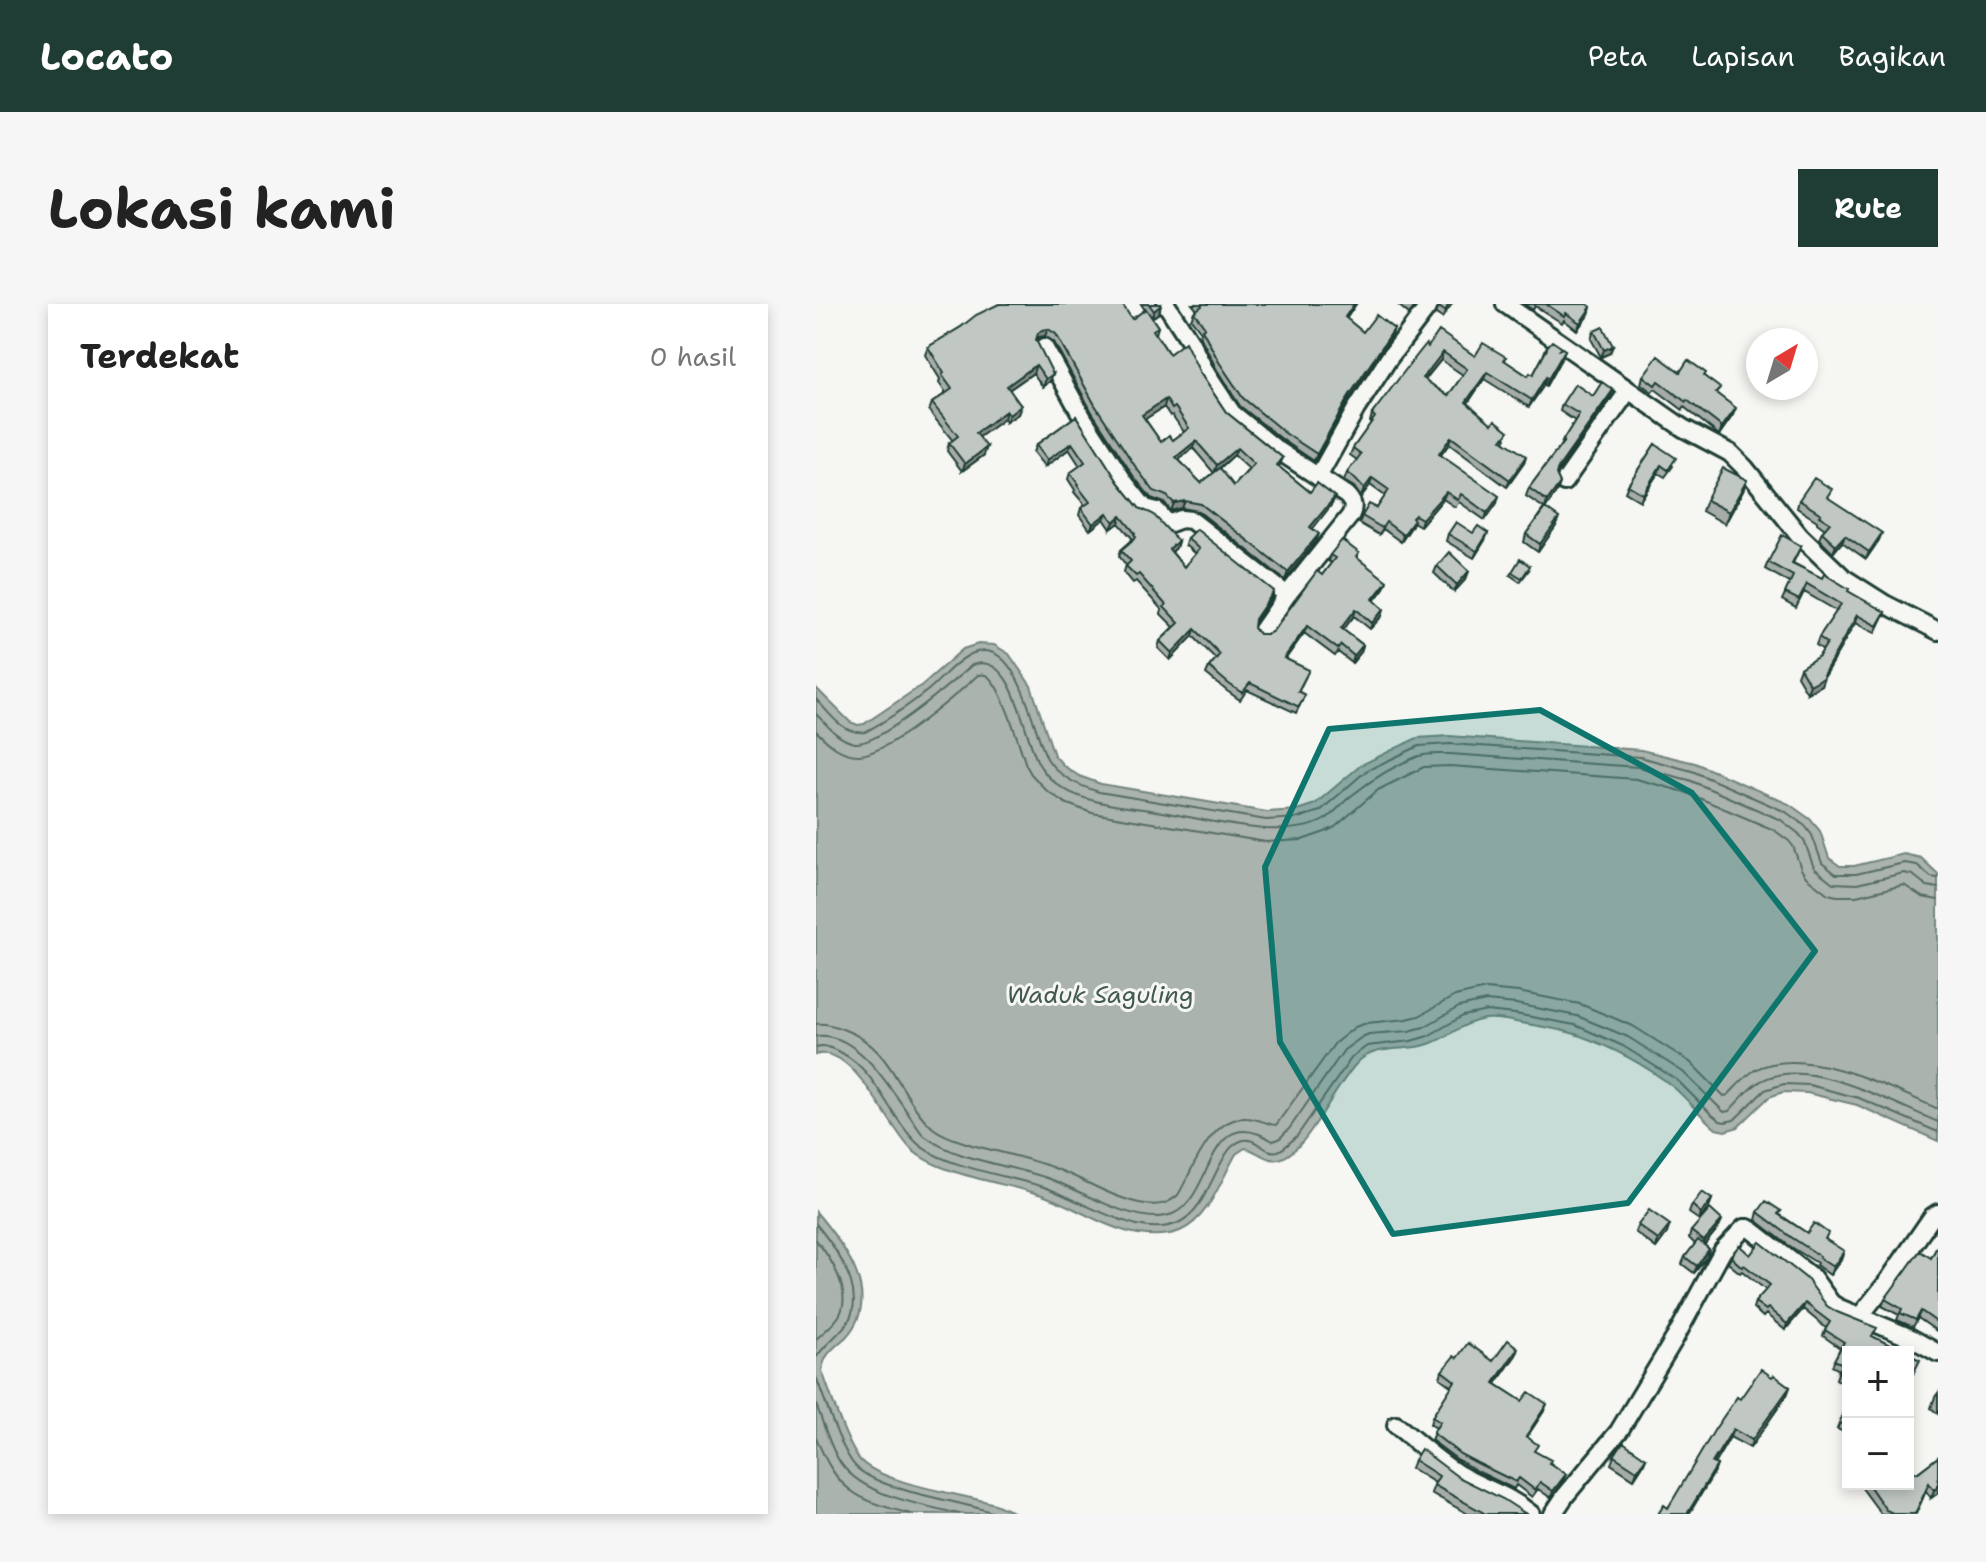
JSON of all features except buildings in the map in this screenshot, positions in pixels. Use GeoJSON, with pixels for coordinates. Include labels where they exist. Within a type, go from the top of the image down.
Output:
{"type":"FeatureCollection","features":[{"type":"Feature","properties":{"kind":"street"},"geometry":{"type":"LineString","coordinates":[[1166,304],[1232,413],[1276,449],[1352,502],[1353,510],[1262,631]]}},
{"type":"Feature","properties":{"kind":"street"},"geometry":{"type":"LineString","coordinates":[[1318,477],[1389,358],[1430,304]]}},
{"type":"Feature","properties":{"kind":"street"},"geometry":{"type":"LineString","coordinates":[[1505,304],[1683,428],[1730,453],[1785,520],[1844,578],[1885,604],[1938,631]]}},
{"type":"Feature","properties":{"kind":"street"},"geometry":{"type":"LineString","coordinates":[[1044,347],[1083,418],[1145,508],[1157,511],[1168,524],[1181,519],[1191,520],[1287,595]]}},
{"type":"Feature","properties":{"kind":"street"},"geometry":{"type":"LineString","coordinates":[[1564,482],[1628,391]]}},
{"type":"Feature","properties":{"kind":"street"},"geometry":{"type":"LineString","coordinates":[[1860,1316],[1938,1213]]}},
{"type":"Feature","properties":{"kind":"street"},"geometry":{"type":"LineString","coordinates":[[1553,1514],[1619,1431],[1723,1250],[1744,1228],[1753,1231],[1813,1278],[1831,1303],[1938,1353]]}},
{"type":"Feature","properties":{"kind":"street"},"geometry":{"type":"LineString","coordinates":[[1396,1425],[1458,1474],[1507,1496],[1531,1514]]}},
{"type":"Feature","properties":{"kind":"highlighted area"},"geometry":{"type":"Polygon","coordinates":[[[1540,710],[1692,793],[1815,951],[1628,1203],[1393,1234],[1280,1042],[1265,867],[1329,729],[1540,710]]]}},
{"type":"Feature","properties":{"kind":"water","name":"Waduk Saguling"},"geometry":{"type":"Polygon","coordinates":[[[978,644],[994,645],[1009,654],[1031,686],[1054,755],[1079,776],[1101,784],[1267,812],[1297,810],[1315,804],[1361,765],[1417,738],[1449,736],[1641,750],[1695,763],[1789,804],[1810,819],[1820,831],[1829,858],[1840,866],[1854,866],[1904,854],[1921,858],[1938,874],[1938,1141],[1857,1105],[1807,1093],[1783,1092],[1769,1097],[1738,1127],[1725,1131],[1716,1129],[1672,1086],[1613,1050],[1563,1031],[1490,1019],[1470,1023],[1429,1044],[1383,1050],[1366,1056],[1350,1071],[1311,1130],[1290,1154],[1274,1159],[1245,1148],[1236,1154],[1199,1218],[1175,1233],[1149,1235],[1125,1231],[1042,1195],[955,1172],[923,1158],[902,1138],[857,1074],[830,1055],[816,1055],[816,688],[850,722],[864,724],[922,685],[963,649],[978,644]]]}},
{"type":"Feature","properties":{"kind":"water"},"geometry":{"type":"Polygon","coordinates":[[[816,1212],[848,1255],[861,1288],[857,1321],[827,1355],[822,1371],[856,1454],[872,1469],[887,1476],[995,1504],[1017,1514],[816,1514],[816,1212]]]}}]}
